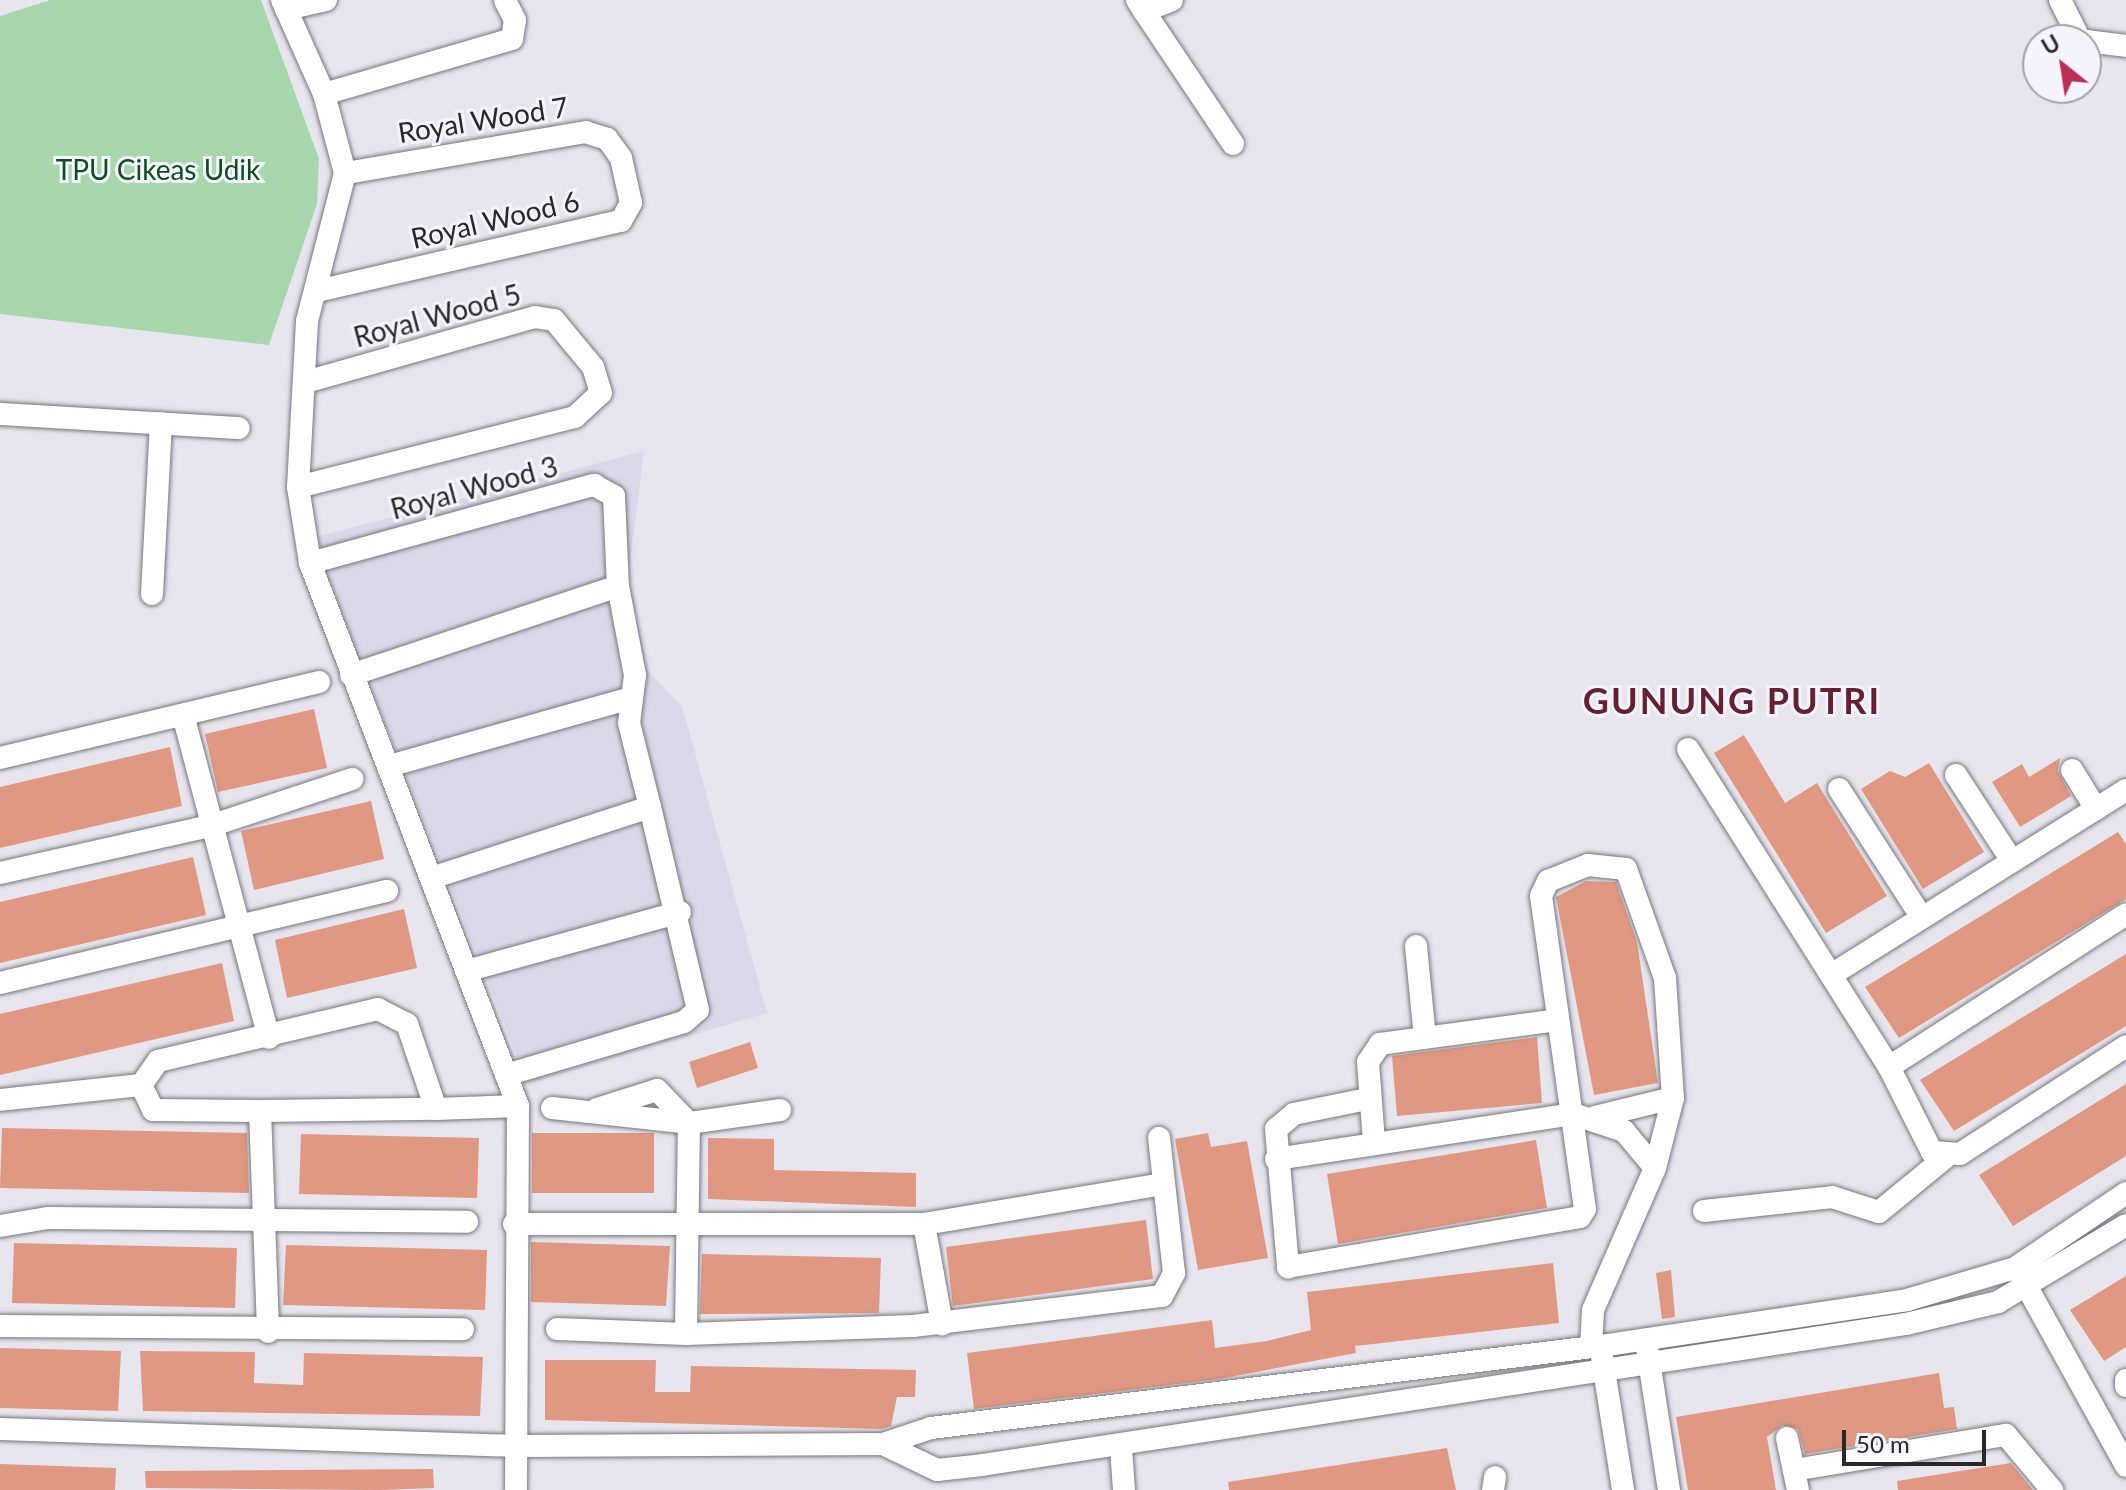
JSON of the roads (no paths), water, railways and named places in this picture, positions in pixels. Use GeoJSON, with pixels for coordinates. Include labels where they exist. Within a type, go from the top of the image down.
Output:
{"type":"FeatureCollection","features":[{"type":"Feature","properties":{"kind":"street"},"geometry":{"type":"LineString","coordinates":[[326,0],[284,4],[324,94],[345,173],[307,321],[298,487],[310,563],[518,1106],[514,1224],[516,1490]]}},
{"type":"Feature","properties":{"kind":"street"},"geometry":{"type":"LineString","coordinates":[[324,94],[512,39],[515,20],[505,0]]}},
{"type":"Feature","properties":{"kind":"street"},"geometry":{"type":"LineString","coordinates":[[1172,0],[1140,5],[1233,144]]}},
{"type":"Feature","properties":{"kind":"street"},"geometry":{"type":"LineString","coordinates":[[2060,0],[2074,24]]}},
{"type":"Feature","properties":{"kind":"street"},"geometry":{"type":"LineString","coordinates":[[2102,43],[2126,46]]}},
{"type":"Feature","properties":{"kind":"street","name":"Royal Wood 7"},"geometry":{"type":"LineString","coordinates":[[345,173],[566,132],[607,139],[621,158]]}},
{"type":"Feature","properties":{"kind":"street","name":"Royal Wood 6"},"geometry":{"type":"LineString","coordinates":[[317,291],[621,221],[631,203],[621,158]]}},
{"type":"Feature","properties":{"kind":"street","name":"Royal Wood 5"},"geometry":{"type":"LineString","coordinates":[[298,487],[575,417],[601,393],[574,344],[554,320],[535,317],[306,382]]}},
{"type":"Feature","properties":{"kind":"street"},"geometry":{"type":"LineString","coordinates":[[0,414],[239,428]]}},
{"type":"Feature","properties":{"kind":"street"},"geometry":{"type":"LineString","coordinates":[[152,594],[161,423]]}},
{"type":"Feature","properties":{"kind":"street","name":"Royal Wood 3"},"geometry":{"type":"LineString","coordinates":[[310,563],[594,485],[614,496],[620,532],[618,586]]}},
{"type":"Feature","properties":{"kind":"street"},"geometry":{"type":"LineString","coordinates":[[351,675],[618,586],[632,649],[629,723],[680,912],[699,996],[691,1018],[506,1075]]}},
{"type":"Feature","properties":{"kind":"street"},"geometry":{"type":"LineString","coordinates":[[0,758],[319,682]]}},
{"type":"Feature","properties":{"kind":"street"},"geometry":{"type":"LineString","coordinates":[[389,766],[631,698]]}},
{"type":"Feature","properties":{"kind":"street"},"geometry":{"type":"LineString","coordinates":[[183,715],[210,826],[269,1038]]}},
{"type":"Feature","properties":{"kind":"street"},"geometry":{"type":"LineString","coordinates":[[1688,749],[1889,1067],[1932,1152],[1946,1157]]}},
{"type":"Feature","properties":{"kind":"street"},"geometry":{"type":"LineString","coordinates":[[2072,770],[2096,809]]}},
{"type":"Feature","properties":{"kind":"street"},"geometry":{"type":"LineString","coordinates":[[1956,775],[2012,861]]}},
{"type":"Feature","properties":{"kind":"street"},"geometry":{"type":"LineString","coordinates":[[0,873],[210,826],[352,779]]}},
{"type":"Feature","properties":{"kind":"street"},"geometry":{"type":"LineString","coordinates":[[1839,789],[1922,918]]}},
{"type":"Feature","properties":{"kind":"street"},"geometry":{"type":"LineString","coordinates":[[1831,975],[2126,790]]}},
{"type":"Feature","properties":{"kind":"street"},"geometry":{"type":"LineString","coordinates":[[432,878],[650,807]]}},
{"type":"Feature","properties":{"kind":"street"},"geometry":{"type":"LineString","coordinates":[[1367,1099],[1287,1117],[1276,1129],[1276,1159],[1288,1267],[1575,1220],[1585,1209],[1584,1116],[1557,1020],[1541,902],[1548,881],[1588,865],[1626,869],[1633,877],[1665,978],[1673,1098],[1655,1168],[1593,1310],[1596,1346],[1604,1369],[1623,1490]]}},
{"type":"Feature","properties":{"kind":"street"},"geometry":{"type":"LineString","coordinates":[[0,983],[387,891]]}},
{"type":"Feature","properties":{"kind":"street"},"geometry":{"type":"LineString","coordinates":[[466,971],[680,912]]}},
{"type":"Feature","properties":{"kind":"street"},"geometry":{"type":"LineString","coordinates":[[1889,1067],[2126,914]]}},
{"type":"Feature","properties":{"kind":"street"},"geometry":{"type":"LineString","coordinates":[[1416,946],[1425,1037]]}},
{"type":"Feature","properties":{"kind":"street"},"geometry":{"type":"LineString","coordinates":[[0,1100],[141,1085],[158,1061],[269,1038],[378,1009],[393,1012],[407,1024],[436,1109]]}},
{"type":"Feature","properties":{"kind":"street"},"geometry":{"type":"LineString","coordinates":[[1374,1142],[1367,1099],[1368,1062],[1378,1046],[1557,1020]]}},
{"type":"Feature","properties":{"kind":"street"},"geometry":{"type":"LineString","coordinates":[[1704,1211],[1832,1197],[1879,1212],[1946,1157],[2126,1046]]}},
{"type":"Feature","properties":{"kind":"street"},"geometry":{"type":"LineString","coordinates":[[141,1085],[153,1110],[518,1106]]}},
{"type":"Feature","properties":{"kind":"street"},"geometry":{"type":"LineString","coordinates":[[1276,1159],[1374,1142],[1584,1116],[1673,1098]]}},
{"type":"Feature","properties":{"kind":"street"},"geometry":{"type":"LineString","coordinates":[[552,1108],[689,1123],[780,1110]]}},
{"type":"Feature","properties":{"kind":"street"},"geometry":{"type":"LineString","coordinates":[[260,1111],[268,1332]]}},
{"type":"Feature","properties":{"kind":"street"},"geometry":{"type":"LineString","coordinates":[[1584,1116],[1624,1131],[1655,1168]]}},
{"type":"Feature","properties":{"kind":"street"},"geometry":{"type":"LineString","coordinates":[[686,1334],[689,1123]]}},
{"type":"Feature","properties":{"kind":"street"},"geometry":{"type":"LineString","coordinates":[[557,1329],[686,1334],[942,1324],[1162,1296],[1174,1273],[1159,1138]]}},
{"type":"Feature","properties":{"kind":"street"},"geometry":{"type":"LineString","coordinates":[[514,1224],[924,1224],[1162,1184]]}},
{"type":"Feature","properties":{"kind":"street"},"geometry":{"type":"LineString","coordinates":[[0,1429],[518,1446],[883,1444],[931,1428],[1596,1346],[1907,1300],[2015,1268],[2126,1193]]}},
{"type":"Feature","properties":{"kind":"street"},"geometry":{"type":"LineString","coordinates":[[0,1226],[48,1218],[467,1222]]}},
{"type":"Feature","properties":{"kind":"street"},"geometry":{"type":"LineString","coordinates":[[924,1224],[942,1324]]}},
{"type":"Feature","properties":{"kind":"street"},"geometry":{"type":"LineString","coordinates":[[883,1444],[937,1470],[1121,1448],[1959,1314],[2028,1288],[2126,1225]]}},
{"type":"Feature","properties":{"kind":"street"},"geometry":{"type":"LineString","coordinates":[[2015,1268],[2126,1466]]}},
{"type":"Feature","properties":{"kind":"street"},"geometry":{"type":"LineString","coordinates":[[0,1326],[268,1332],[463,1329]]}},
{"type":"Feature","properties":{"kind":"street"},"geometry":{"type":"LineString","coordinates":[[1646,1339],[1669,1490]]}},
{"type":"Feature","properties":{"kind":"street"},"geometry":{"type":"LineString","coordinates":[[1787,1438],[1796,1480],[2006,1435],[2052,1490]]}},
{"type":"Feature","properties":{"kind":"street"},"geometry":{"type":"LineString","coordinates":[[1121,1448],[1124,1490]]}},
{"type":"Feature","properties":{"kind":"district","name":"GUNUNG PUTRI"},"geometry":{"type":"Point","coordinates":[1732,701]}},
{"type":"Feature","properties":{"kind":"park label","name":"TPU Cikeas Udik"},"geometry":{"type":"Point","coordinates":[158,169]}}]}
